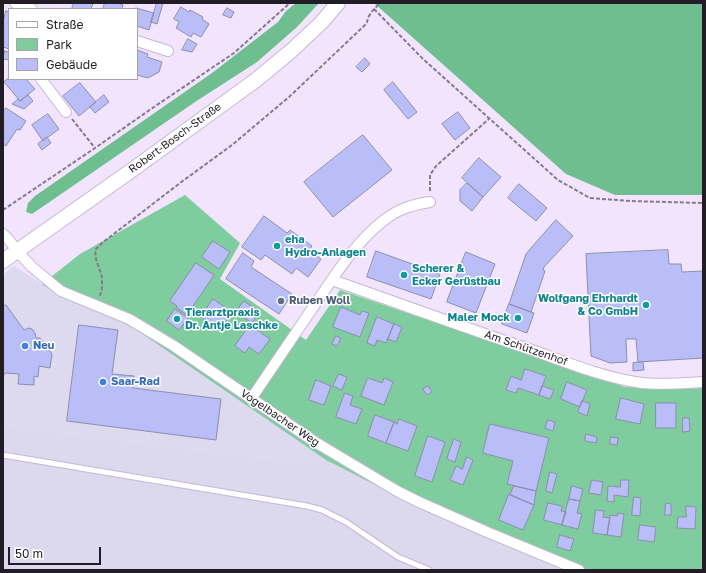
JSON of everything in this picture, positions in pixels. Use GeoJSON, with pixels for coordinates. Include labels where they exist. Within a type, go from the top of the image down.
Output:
{"type":"FeatureCollection","features":[{"type":"Feature","properties":{"kind":"main road","name":"Robert-Bosch-Straße"},"geometry":{"type":"LineString","coordinates":[[3,261],[256,80],[291,51],[322,22],[338,3]]}},
{"type":"Feature","properties":{"kind":"street"},"geometry":{"type":"LineString","coordinates":[[15,3],[29,8]]}},
{"type":"Feature","properties":{"kind":"street"},"geometry":{"type":"LineString","coordinates":[[138,41],[168,51]]}},
{"type":"Feature","properties":{"kind":"street"},"geometry":{"type":"LineString","coordinates":[[42,80],[66,112]]}},
{"type":"Feature","properties":{"kind":"street"},"geometry":{"type":"LineString","coordinates":[[251,399],[332,280],[369,233],[384,220],[401,210],[414,204],[430,202]]}},
{"type":"Feature","properties":{"kind":"street","name":"Vogelbacher Weg"},"geometry":{"type":"LineString","coordinates":[[3,234],[32,267],[61,292],[129,319],[152,332],[315,442],[397,491],[487,532],[579,570]]}},
{"type":"Feature","properties":{"kind":"street","name":"Am Schützenhof"},"geometry":{"type":"LineString","coordinates":[[332,280],[487,335],[621,379],[644,383],[675,384],[703,382]]}},
{"type":"Feature","properties":{"kind":"lane"},"geometry":{"type":"LineString","coordinates":[[3,455],[307,506],[322,510],[346,522],[398,557],[428,570]]}},
{"type":"Feature","properties":{"kind":"path"},"geometry":{"type":"LineString","coordinates":[[3,210],[234,53],[290,3]]}},
{"type":"Feature","properties":{"kind":"path"},"geometry":{"type":"LineString","coordinates":[[96,306],[102,289],[102,277],[96,260],[95,250],[180,183],[232,145],[289,97],[366,26],[368,18],[380,3]]}},
{"type":"Feature","properties":{"kind":"path"},"geometry":{"type":"LineString","coordinates":[[374,9],[423,59],[558,180],[590,198],[630,201],[703,203]]}},
{"type":"Feature","properties":{"kind":"path"},"geometry":{"type":"LineString","coordinates":[[66,112],[95,148]]}},
{"type":"Feature","properties":{"kind":"path"},"geometry":{"type":"LineString","coordinates":[[430,202],[430,175],[436,166],[490,118]]}},
{"type":"Feature","properties":{"kind":"shaded area"},"geometry":{"type":"Polygon","coordinates":[[[14,266],[59,295],[128,324],[326,460],[310,464],[3,426],[3,275],[14,266]]]}},
{"type":"Feature","properties":{"kind":"shaded area"},"geometry":{"type":"Polygon","coordinates":[[[3,426],[310,464],[326,460],[395,495],[564,570],[3,570],[3,426]]]}},
{"type":"Feature","properties":{"kind":"green space"},"geometry":{"type":"Polygon","coordinates":[[[296,3],[319,3],[297,27],[257,62],[195,102],[32,214],[26,212],[28,203],[35,196],[212,73],[278,22],[286,11],[296,3]]]}},
{"type":"Feature","properties":{"kind":"green space"},"geometry":{"type":"Polygon","coordinates":[[[374,3],[703,3],[703,195],[615,195],[566,174],[374,3]]]}},
{"type":"Feature","properties":{"kind":"green space"},"geometry":{"type":"Polygon","coordinates":[[[185,195],[240,243],[220,279],[306,340],[340,290],[625,387],[681,389],[703,388],[703,570],[564,570],[395,495],[326,460],[128,324],[59,295],[42,284],[80,254],[185,195]]]}},
{"type":"Feature","properties":{"kind":"building"},"geometry":{"type":"Polygon","coordinates":[[[74,3],[93,3],[91,8],[72,8],[74,3]]]}},
{"type":"Feature","properties":{"kind":"building"},"geometry":{"type":"Polygon","coordinates":[[[105,3],[118,3],[123,5],[122,8],[103,8],[105,3]]]}},
{"type":"Feature","properties":{"kind":"building"},"geometry":{"type":"Polygon","coordinates":[[[157,3],[163,3],[157,24],[151,22],[157,3]]]}},
{"type":"Feature","properties":{"kind":"building"},"geometry":{"type":"Polygon","coordinates":[[[181,7],[189,12],[190,10],[203,17],[202,19],[209,24],[201,37],[193,33],[191,37],[176,28],[179,22],[174,19],[181,7]]]}},
{"type":"Feature","properties":{"kind":"building"},"geometry":{"type":"Polygon","coordinates":[[[227,8],[234,12],[231,18],[223,15],[227,8]]]}},
{"type":"Feature","properties":{"kind":"building"},"geometry":{"type":"Polygon","coordinates":[[[138,9],[154,13],[149,30],[138,26],[138,9]]]}},
{"type":"Feature","properties":{"kind":"building"},"geometry":{"type":"Polygon","coordinates":[[[6,11],[8,12],[8,49],[3,47],[3,23],[6,11]]]}},
{"type":"Feature","properties":{"kind":"building"},"geometry":{"type":"Polygon","coordinates":[[[188,39],[197,44],[192,52],[182,50],[188,39]]]}},
{"type":"Feature","properties":{"kind":"building"},"geometry":{"type":"Polygon","coordinates":[[[138,50],[148,54],[147,57],[162,62],[159,72],[148,78],[138,75],[138,50]]]}},
{"type":"Feature","properties":{"kind":"building"},"geometry":{"type":"Polygon","coordinates":[[[5,51],[8,52],[8,60],[3,59],[5,51]]]}},
{"type":"Feature","properties":{"kind":"building"},"geometry":{"type":"Polygon","coordinates":[[[365,58],[370,64],[362,72],[356,67],[365,58]]]}},
{"type":"Feature","properties":{"kind":"building"},"geometry":{"type":"Polygon","coordinates":[[[8,79],[27,80],[35,89],[20,101],[4,82],[8,79]]]}},
{"type":"Feature","properties":{"kind":"building"},"geometry":{"type":"Polygon","coordinates":[[[393,82],[417,112],[408,119],[384,90],[393,82]]]}},
{"type":"Feature","properties":{"kind":"building"},"geometry":{"type":"Polygon","coordinates":[[[80,83],[96,102],[79,116],[63,96],[80,83]]]}},
{"type":"Feature","properties":{"kind":"building"},"geometry":{"type":"Polygon","coordinates":[[[28,95],[33,101],[24,109],[12,104],[18,99],[20,101],[28,95]]]}},
{"type":"Feature","properties":{"kind":"building"},"geometry":{"type":"Polygon","coordinates":[[[104,95],[109,102],[95,113],[90,107],[104,95]]]}},
{"type":"Feature","properties":{"kind":"building"},"geometry":{"type":"Polygon","coordinates":[[[6,108],[26,121],[20,130],[17,129],[6,146],[3,144],[3,112],[6,108]]]}},
{"type":"Feature","properties":{"kind":"building"},"geometry":{"type":"Polygon","coordinates":[[[458,112],[470,128],[455,140],[442,124],[458,112]]]}},
{"type":"Feature","properties":{"kind":"building"},"geometry":{"type":"Polygon","coordinates":[[[48,114],[59,129],[43,141],[32,125],[48,114]]]}},
{"type":"Feature","properties":{"kind":"building"},"geometry":{"type":"Polygon","coordinates":[[[363,135],[392,170],[333,217],[304,182],[363,135]]]}},
{"type":"Feature","properties":{"kind":"building"},"geometry":{"type":"Polygon","coordinates":[[[47,137],[51,143],[42,150],[38,144],[47,137]]]}},
{"type":"Feature","properties":{"kind":"building"},"geometry":{"type":"Polygon","coordinates":[[[479,158],[501,177],[483,197],[462,178],[479,158]]]}},
{"type":"Feature","properties":{"kind":"building"},"geometry":{"type":"Polygon","coordinates":[[[467,183],[483,197],[472,211],[460,201],[460,190],[467,183]]]}},
{"type":"Feature","properties":{"kind":"building"},"geometry":{"type":"Polygon","coordinates":[[[519,184],[547,208],[536,221],[508,198],[519,184]]]}},
{"type":"Feature","properties":{"kind":"building","name":"eha Hydro-Anlagen"},"geometry":{"type":"Polygon","coordinates":[[[264,216],[287,233],[290,230],[312,246],[309,250],[321,259],[308,277],[296,268],[292,274],[265,255],[261,260],[242,247],[264,216]]]}},
{"type":"Feature","properties":{"kind":"building"},"geometry":{"type":"Polygon","coordinates":[[[556,220],[573,236],[544,267],[543,270],[545,271],[531,312],[509,304],[526,254],[556,220]]]}},
{"type":"Feature","properties":{"kind":"building"},"geometry":{"type":"Polygon","coordinates":[[[213,241],[230,252],[219,269],[202,257],[213,241]]]}},
{"type":"Feature","properties":{"kind":"building","name":"Wolfgang Ehrhardt & Co GmbH"},"geometry":{"type":"Polygon","coordinates":[[[668,250],[669,264],[681,264],[682,272],[703,271],[703,358],[638,362],[636,339],[626,339],[627,362],[610,363],[591,356],[586,254],[668,250]]]}},
{"type":"Feature","properties":{"kind":"building","name":"Scherer & Ecker Gerüstbau"},"geometry":{"type":"Polygon","coordinates":[[[376,251],[440,274],[431,299],[367,277],[376,251]]]}},
{"type":"Feature","properties":{"kind":"building"},"geometry":{"type":"Polygon","coordinates":[[[466,252],[495,264],[476,313],[447,302],[466,252]]]}},
{"type":"Feature","properties":{"kind":"building"},"geometry":{"type":"Polygon","coordinates":[[[243,253],[254,261],[251,267],[292,294],[279,314],[226,279],[243,253]]]}},
{"type":"Feature","properties":{"kind":"building"},"geometry":{"type":"Polygon","coordinates":[[[196,263],[214,275],[187,315],[170,301],[196,263]]]}},
{"type":"Feature","properties":{"kind":"building"},"geometry":{"type":"Polygon","coordinates":[[[213,299],[232,312],[220,330],[201,317],[213,299]]]}},
{"type":"Feature","properties":{"kind":"building"},"geometry":{"type":"Polygon","coordinates":[[[244,301],[260,312],[252,323],[236,312],[244,301]]]}},
{"type":"Feature","properties":{"kind":"building","name":"Maler Mock"},"geometry":{"type":"Polygon","coordinates":[[[509,304],[534,313],[527,333],[502,324],[509,304]]]}},
{"type":"Feature","properties":{"kind":"building","name":"Neu"},"geometry":{"type":"Polygon","coordinates":[[[6,305],[24,330],[29,328],[32,329],[36,338],[40,338],[52,354],[50,368],[39,366],[38,377],[34,376],[34,385],[18,384],[19,374],[6,373],[3,375],[3,307],[6,305]]]}},
{"type":"Feature","properties":{"kind":"building"},"geometry":{"type":"Polygon","coordinates":[[[341,307],[360,315],[362,311],[369,313],[360,337],[333,327],[341,307]]]}},
{"type":"Feature","properties":{"kind":"building","name":"Tierarztpraxis Dr. Antje Laschke"},"geometry":{"type":"Polygon","coordinates":[[[175,309],[188,318],[179,330],[167,321],[175,309]]]}},
{"type":"Feature","properties":{"kind":"building"},"geometry":{"type":"Polygon","coordinates":[[[377,317],[394,324],[386,343],[377,340],[375,346],[367,343],[377,317]]]}},
{"type":"Feature","properties":{"kind":"building"},"geometry":{"type":"Polygon","coordinates":[[[394,324],[402,327],[396,342],[388,339],[394,324]]]}},
{"type":"Feature","properties":{"kind":"building","name":"Saar-Rad"},"geometry":{"type":"Polygon","coordinates":[[[79,325],[118,330],[112,374],[134,376],[133,388],[221,399],[216,440],[67,421],[79,325]]]}},
{"type":"Feature","properties":{"kind":"building"},"geometry":{"type":"Polygon","coordinates":[[[250,325],[270,339],[259,354],[249,347],[245,353],[235,346],[250,325]]]}},
{"type":"Feature","properties":{"kind":"building"},"geometry":{"type":"Polygon","coordinates":[[[336,336],[341,338],[337,346],[332,344],[336,336]]]}},
{"type":"Feature","properties":{"kind":"building"},"geometry":{"type":"Polygon","coordinates":[[[643,362],[644,370],[633,371],[633,363],[643,362]]]}},
{"type":"Feature","properties":{"kind":"building"},"geometry":{"type":"Polygon","coordinates":[[[525,369],[546,376],[539,395],[518,388],[516,393],[506,390],[511,376],[521,380],[525,369]]]}},
{"type":"Feature","properties":{"kind":"building"},"geometry":{"type":"Polygon","coordinates":[[[339,374],[347,377],[342,390],[333,386],[339,374]]]}},
{"type":"Feature","properties":{"kind":"building"},"geometry":{"type":"Polygon","coordinates":[[[368,378],[382,383],[384,378],[393,382],[384,405],[361,396],[368,378]]]}},
{"type":"Feature","properties":{"kind":"building"},"geometry":{"type":"Polygon","coordinates":[[[316,380],[331,386],[324,405],[309,400],[316,380]]]}},
{"type":"Feature","properties":{"kind":"building"},"geometry":{"type":"Polygon","coordinates":[[[567,382],[587,390],[580,407],[561,399],[567,382]]]}},
{"type":"Feature","properties":{"kind":"building"},"geometry":{"type":"Polygon","coordinates":[[[428,386],[432,392],[427,395],[423,389],[428,386]]]}},
{"type":"Feature","properties":{"kind":"building"},"geometry":{"type":"Polygon","coordinates":[[[542,386],[554,390],[550,399],[539,395],[542,386]]]}},
{"type":"Feature","properties":{"kind":"building"},"geometry":{"type":"Polygon","coordinates":[[[345,393],[353,396],[350,405],[362,409],[356,424],[336,417],[345,393]]]}},
{"type":"Feature","properties":{"kind":"building"},"geometry":{"type":"Polygon","coordinates":[[[621,398],[644,404],[640,424],[616,419],[621,398]]]}},
{"type":"Feature","properties":{"kind":"building"},"geometry":{"type":"Polygon","coordinates":[[[582,401],[590,404],[587,416],[578,412],[582,401]]]}},
{"type":"Feature","properties":{"kind":"building"},"geometry":{"type":"Polygon","coordinates":[[[656,403],[676,403],[676,428],[656,428],[656,403]]]}},
{"type":"Feature","properties":{"kind":"building"},"geometry":{"type":"Polygon","coordinates":[[[375,415],[394,422],[386,443],[368,436],[375,415]]]}},
{"type":"Feature","properties":{"kind":"building"},"geometry":{"type":"Polygon","coordinates":[[[683,418],[689,418],[690,431],[683,432],[683,418]]]}},
{"type":"Feature","properties":{"kind":"building"},"geometry":{"type":"Polygon","coordinates":[[[399,419],[417,426],[408,451],[386,443],[394,422],[397,424],[399,419]]]}},
{"type":"Feature","properties":{"kind":"building"},"geometry":{"type":"Polygon","coordinates":[[[548,420],[555,422],[553,431],[545,428],[548,420]]]}},
{"type":"Feature","properties":{"kind":"building"},"geometry":{"type":"Polygon","coordinates":[[[490,424],[549,438],[536,491],[507,484],[513,461],[483,453],[490,424]]]}},
{"type":"Feature","properties":{"kind":"building"},"geometry":{"type":"Polygon","coordinates":[[[586,434],[597,437],[596,443],[585,441],[586,434]]]}},
{"type":"Feature","properties":{"kind":"building"},"geometry":{"type":"Polygon","coordinates":[[[428,436],[445,442],[432,482],[415,476],[428,436]]]}},
{"type":"Feature","properties":{"kind":"building"},"geometry":{"type":"Polygon","coordinates":[[[611,437],[618,438],[617,445],[610,444],[611,437]]]}},
{"type":"Feature","properties":{"kind":"building"},"geometry":{"type":"Polygon","coordinates":[[[454,439],[461,442],[455,462],[447,459],[454,439]]]}},
{"type":"Feature","properties":{"kind":"building"},"geometry":{"type":"Polygon","coordinates":[[[467,457],[473,460],[463,485],[450,480],[456,466],[462,469],[467,457]]]}},
{"type":"Feature","properties":{"kind":"building"},"geometry":{"type":"Polygon","coordinates":[[[550,472],[557,474],[552,493],[546,491],[550,472]]]}},
{"type":"Feature","properties":{"kind":"building"},"geometry":{"type":"Polygon","coordinates":[[[592,480],[603,482],[601,495],[589,493],[592,480]]]}},
{"type":"Feature","properties":{"kind":"building"},"geometry":{"type":"Polygon","coordinates":[[[621,480],[629,480],[628,497],[614,495],[614,502],[607,501],[608,486],[620,487],[621,480]]]}},
{"type":"Feature","properties":{"kind":"building"},"geometry":{"type":"Polygon","coordinates":[[[514,486],[536,491],[534,505],[510,495],[514,486]]]}},
{"type":"Feature","properties":{"kind":"building"},"geometry":{"type":"Polygon","coordinates":[[[572,486],[583,489],[580,501],[569,499],[572,486]]]}},
{"type":"Feature","properties":{"kind":"building"},"geometry":{"type":"Polygon","coordinates":[[[509,494],[534,505],[523,530],[499,520],[509,494]]]}},
{"type":"Feature","properties":{"kind":"building"},"geometry":{"type":"Polygon","coordinates":[[[634,497],[641,498],[640,516],[632,515],[634,497]]]}},
{"type":"Feature","properties":{"kind":"building"},"geometry":{"type":"Polygon","coordinates":[[[569,499],[580,501],[577,513],[582,514],[578,529],[562,525],[569,499]]]}},
{"type":"Feature","properties":{"kind":"building"},"geometry":{"type":"Polygon","coordinates":[[[548,503],[562,506],[561,511],[566,512],[562,525],[544,520],[548,503]]]}},
{"type":"Feature","properties":{"kind":"building"},"geometry":{"type":"Polygon","coordinates":[[[666,503],[671,504],[671,515],[665,515],[666,503]]]}},
{"type":"Feature","properties":{"kind":"building"},"geometry":{"type":"Polygon","coordinates":[[[686,506],[696,507],[695,529],[677,528],[678,517],[686,517],[686,506]]]}},
{"type":"Feature","properties":{"kind":"building"},"geometry":{"type":"Polygon","coordinates":[[[596,510],[604,511],[603,517],[610,518],[607,535],[593,533],[596,510]]]}},
{"type":"Feature","properties":{"kind":"building"},"geometry":{"type":"Polygon","coordinates":[[[618,513],[624,514],[621,537],[607,535],[610,515],[617,516],[618,513]]]}},
{"type":"Feature","properties":{"kind":"building"},"geometry":{"type":"Polygon","coordinates":[[[640,525],[656,527],[654,542],[638,540],[640,525]]]}},
{"type":"Feature","properties":{"kind":"building"},"geometry":{"type":"Polygon","coordinates":[[[560,535],[574,539],[570,551],[557,547],[560,535]]]}},
{"type":"Feature","properties":{"kind":"place","name":"eha Hydro-Anlagen"},"geometry":{"type":"Point","coordinates":[277,246]}},
{"type":"Feature","properties":{"kind":"place","name":"Scherer & Ecker Gerüstbau"},"geometry":{"type":"Point","coordinates":[404,275]}},
{"type":"Feature","properties":{"kind":"place","name":"Ruben Woll"},"geometry":{"type":"Point","coordinates":[281,301]}},
{"type":"Feature","properties":{"kind":"place","name":"Wolfgang Ehrhardt & Co GmbH"},"geometry":{"type":"Point","coordinates":[646,305]}},
{"type":"Feature","properties":{"kind":"place","name":"Maler Mock"},"geometry":{"type":"Point","coordinates":[518,318]}},
{"type":"Feature","properties":{"kind":"place","name":"Tierarztpraxis Dr. Antje Laschke"},"geometry":{"type":"Point","coordinates":[177,319]}},
{"type":"Feature","properties":{"kind":"place","name":"Neu"},"geometry":{"type":"Point","coordinates":[25,346]}},
{"type":"Feature","properties":{"kind":"place","name":"Saar-Rad"},"geometry":{"type":"Point","coordinates":[103,382]}}]}
